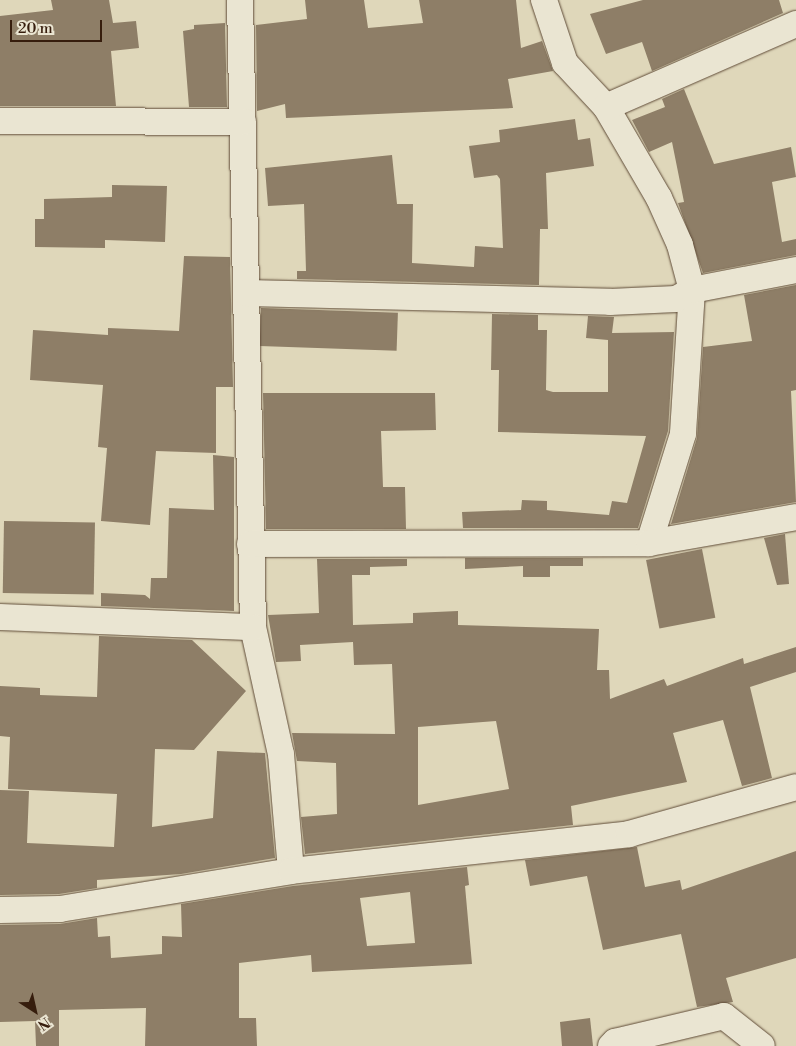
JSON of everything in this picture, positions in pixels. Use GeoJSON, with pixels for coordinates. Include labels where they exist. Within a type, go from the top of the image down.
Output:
{"type":"FeatureCollection","features":[{"type":"Feature","properties":{"kind":"street"},"geometry":{"type":"LineString","coordinates":[[240,0],[252,627],[281,754],[292,871]]}},
{"type":"Feature","properties":{"kind":"street"},"geometry":{"type":"LineString","coordinates":[[544,0],[565,63],[606,107],[659,198],[680,245],[692,290],[683,434],[649,543]]}},
{"type":"Feature","properties":{"kind":"street"},"geometry":{"type":"LineString","coordinates":[[606,107],[796,24]]}},
{"type":"Feature","properties":{"kind":"street"},"geometry":{"type":"LineString","coordinates":[[0,121],[243,122]]}},
{"type":"Feature","properties":{"kind":"street"},"geometry":{"type":"LineString","coordinates":[[247,293],[610,302],[676,299],[692,290],[796,270]]}},
{"type":"Feature","properties":{"kind":"street"},"geometry":{"type":"LineString","coordinates":[[250,544],[649,543],[796,517]]}},
{"type":"Feature","properties":{"kind":"street"},"geometry":{"type":"LineString","coordinates":[[0,617],[252,627]]}},
{"type":"Feature","properties":{"kind":"street"},"geometry":{"type":"LineString","coordinates":[[0,910],[60,909],[292,871],[629,834],[796,786]]}},
{"type":"Feature","properties":{"kind":"street"},"geometry":{"type":"LineString","coordinates":[[611,1046],[614,1042],[724,1016],[762,1046]]}},
{"type":"Feature","properties":{"kind":"building"},"geometry":{"type":"Polygon","coordinates":[[[51,0],[109,0],[113,23],[136,21],[139,48],[111,51],[116,106],[0,106],[0,16],[53,10],[51,0]]]}},
{"type":"Feature","properties":{"kind":"building"},"geometry":{"type":"Polygon","coordinates":[[[305,0],[364,0],[368,28],[423,23],[419,0],[516,0],[521,48],[542,41],[553,71],[508,79],[513,108],[286,118],[285,104],[257,111],[256,25],[307,19],[305,0]]]}},
{"type":"Feature","properties":{"kind":"building"},"geometry":{"type":"Polygon","coordinates":[[[643,0],[779,0],[783,13],[652,71],[642,42],[606,54],[590,14],[643,0]]]}},
{"type":"Feature","properties":{"kind":"building"},"geometry":{"type":"Polygon","coordinates":[[[225,23],[227,107],[189,107],[183,31],[194,29],[194,25],[225,23]]]}},
{"type":"Feature","properties":{"kind":"building"},"geometry":{"type":"Polygon","coordinates":[[[684,89],[714,164],[791,147],[796,177],[772,182],[782,242],[796,239],[796,255],[703,273],[678,203],[684,202],[672,142],[649,152],[632,120],[665,107],[662,99],[684,89]]]}},
{"type":"Feature","properties":{"kind":"building"},"geometry":{"type":"Polygon","coordinates":[[[575,119],[578,140],[590,138],[594,166],[546,173],[548,229],[540,229],[539,285],[297,279],[297,271],[306,271],[304,204],[268,206],[265,168],[392,155],[397,204],[413,204],[412,263],[474,267],[475,246],[503,248],[500,179],[497,175],[474,178],[469,146],[500,142],[499,130],[575,119]]]}},
{"type":"Feature","properties":{"kind":"building"},"geometry":{"type":"Polygon","coordinates":[[[112,185],[167,186],[165,242],[105,240],[105,248],[35,247],[35,219],[44,219],[44,199],[112,197],[112,185]]]}},
{"type":"Feature","properties":{"kind":"building"},"geometry":{"type":"Polygon","coordinates":[[[184,256],[230,257],[233,387],[216,387],[216,453],[156,451],[150,525],[101,521],[107,448],[98,447],[103,385],[30,380],[33,330],[108,335],[108,328],[179,331],[184,256]]]}},
{"type":"Feature","properties":{"kind":"building"},"geometry":{"type":"Polygon","coordinates":[[[796,285],[796,390],[791,391],[796,502],[671,524],[697,438],[703,347],[752,341],[744,295],[796,285]]]}},
{"type":"Feature","properties":{"kind":"building"},"geometry":{"type":"Polygon","coordinates":[[[261,308],[398,313],[397,351],[260,346],[261,308]]]}},
{"type":"Feature","properties":{"kind":"building"},"geometry":{"type":"Polygon","coordinates":[[[492,314],[538,315],[538,330],[547,330],[546,390],[553,392],[608,392],[608,340],[586,338],[588,316],[614,317],[612,333],[674,332],[668,431],[638,528],[463,528],[462,512],[521,510],[522,500],[547,501],[547,510],[609,515],[612,501],[627,503],[646,436],[498,432],[499,370],[491,370],[492,314]]]}},
{"type":"Feature","properties":{"kind":"building"},"geometry":{"type":"Polygon","coordinates":[[[263,393],[435,393],[436,430],[381,431],[383,487],[405,487],[406,529],[266,529],[263,393]]]}},
{"type":"Feature","properties":{"kind":"building"},"geometry":{"type":"Polygon","coordinates":[[[213,455],[234,457],[234,611],[101,606],[101,593],[145,595],[150,599],[151,578],[167,578],[169,508],[214,510],[213,455]]]}},
{"type":"Feature","properties":{"kind":"building"},"geometry":{"type":"Polygon","coordinates":[[[4,521],[95,523],[94,595],[3,593],[4,521]]]}},
{"type":"Feature","properties":{"kind":"building"},"geometry":{"type":"Polygon","coordinates":[[[785,534],[789,584],[777,585],[764,538],[785,534]]]}},
{"type":"Feature","properties":{"kind":"building"},"geometry":{"type":"Polygon","coordinates":[[[702,549],[715,618],[659,629],[646,560],[702,549]]]}},
{"type":"Feature","properties":{"kind":"building"},"geometry":{"type":"Polygon","coordinates":[[[465,558],[583,558],[583,566],[550,566],[550,577],[523,577],[523,566],[465,569],[465,558]]]}},
{"type":"Feature","properties":{"kind":"building"},"geometry":{"type":"Polygon","coordinates":[[[317,559],[407,559],[407,566],[370,567],[370,575],[352,575],[353,625],[413,623],[413,613],[458,611],[458,625],[599,629],[597,670],[609,670],[610,699],[664,679],[667,686],[743,658],[744,664],[796,647],[796,672],[750,687],[772,778],[742,786],[723,720],[673,733],[687,782],[571,806],[573,825],[305,854],[301,817],[337,814],[336,763],[297,761],[292,733],[395,734],[392,664],[354,665],[353,642],[300,645],[301,661],[276,662],[268,615],[319,613],[317,559]],[[496,721],[418,727],[418,805],[509,789],[496,721]]]}},
{"type":"Feature","properties":{"kind":"building"},"geometry":{"type":"Polygon","coordinates":[[[99,636],[192,640],[246,691],[194,750],[155,749],[152,827],[213,818],[217,751],[265,753],[275,858],[181,874],[97,880],[97,888],[59,894],[0,895],[0,790],[29,791],[27,843],[114,847],[117,794],[8,789],[10,737],[0,736],[0,686],[40,688],[40,695],[97,697],[99,636]]]}},
{"type":"Feature","properties":{"kind":"building"},"geometry":{"type":"Polygon","coordinates":[[[637,847],[645,887],[680,880],[682,890],[796,851],[796,958],[726,978],[733,1002],[697,1007],[681,934],[603,950],[587,876],[530,886],[525,860],[637,847]]]}},
{"type":"Feature","properties":{"kind":"building"},"geometry":{"type":"Polygon","coordinates":[[[467,867],[469,885],[465,886],[472,964],[312,972],[311,955],[239,963],[239,1018],[256,1018],[257,1046],[145,1046],[146,1008],[59,1010],[59,1046],[36,1046],[35,1021],[0,1022],[0,925],[60,924],[97,918],[98,937],[110,936],[111,958],[162,954],[162,936],[182,937],[181,904],[293,886],[467,867]],[[410,892],[360,898],[367,946],[415,943],[410,892]]]}},
{"type":"Feature","properties":{"kind":"building"},"geometry":{"type":"Polygon","coordinates":[[[590,1018],[593,1046],[562,1046],[560,1022],[590,1018]]]}}]}
